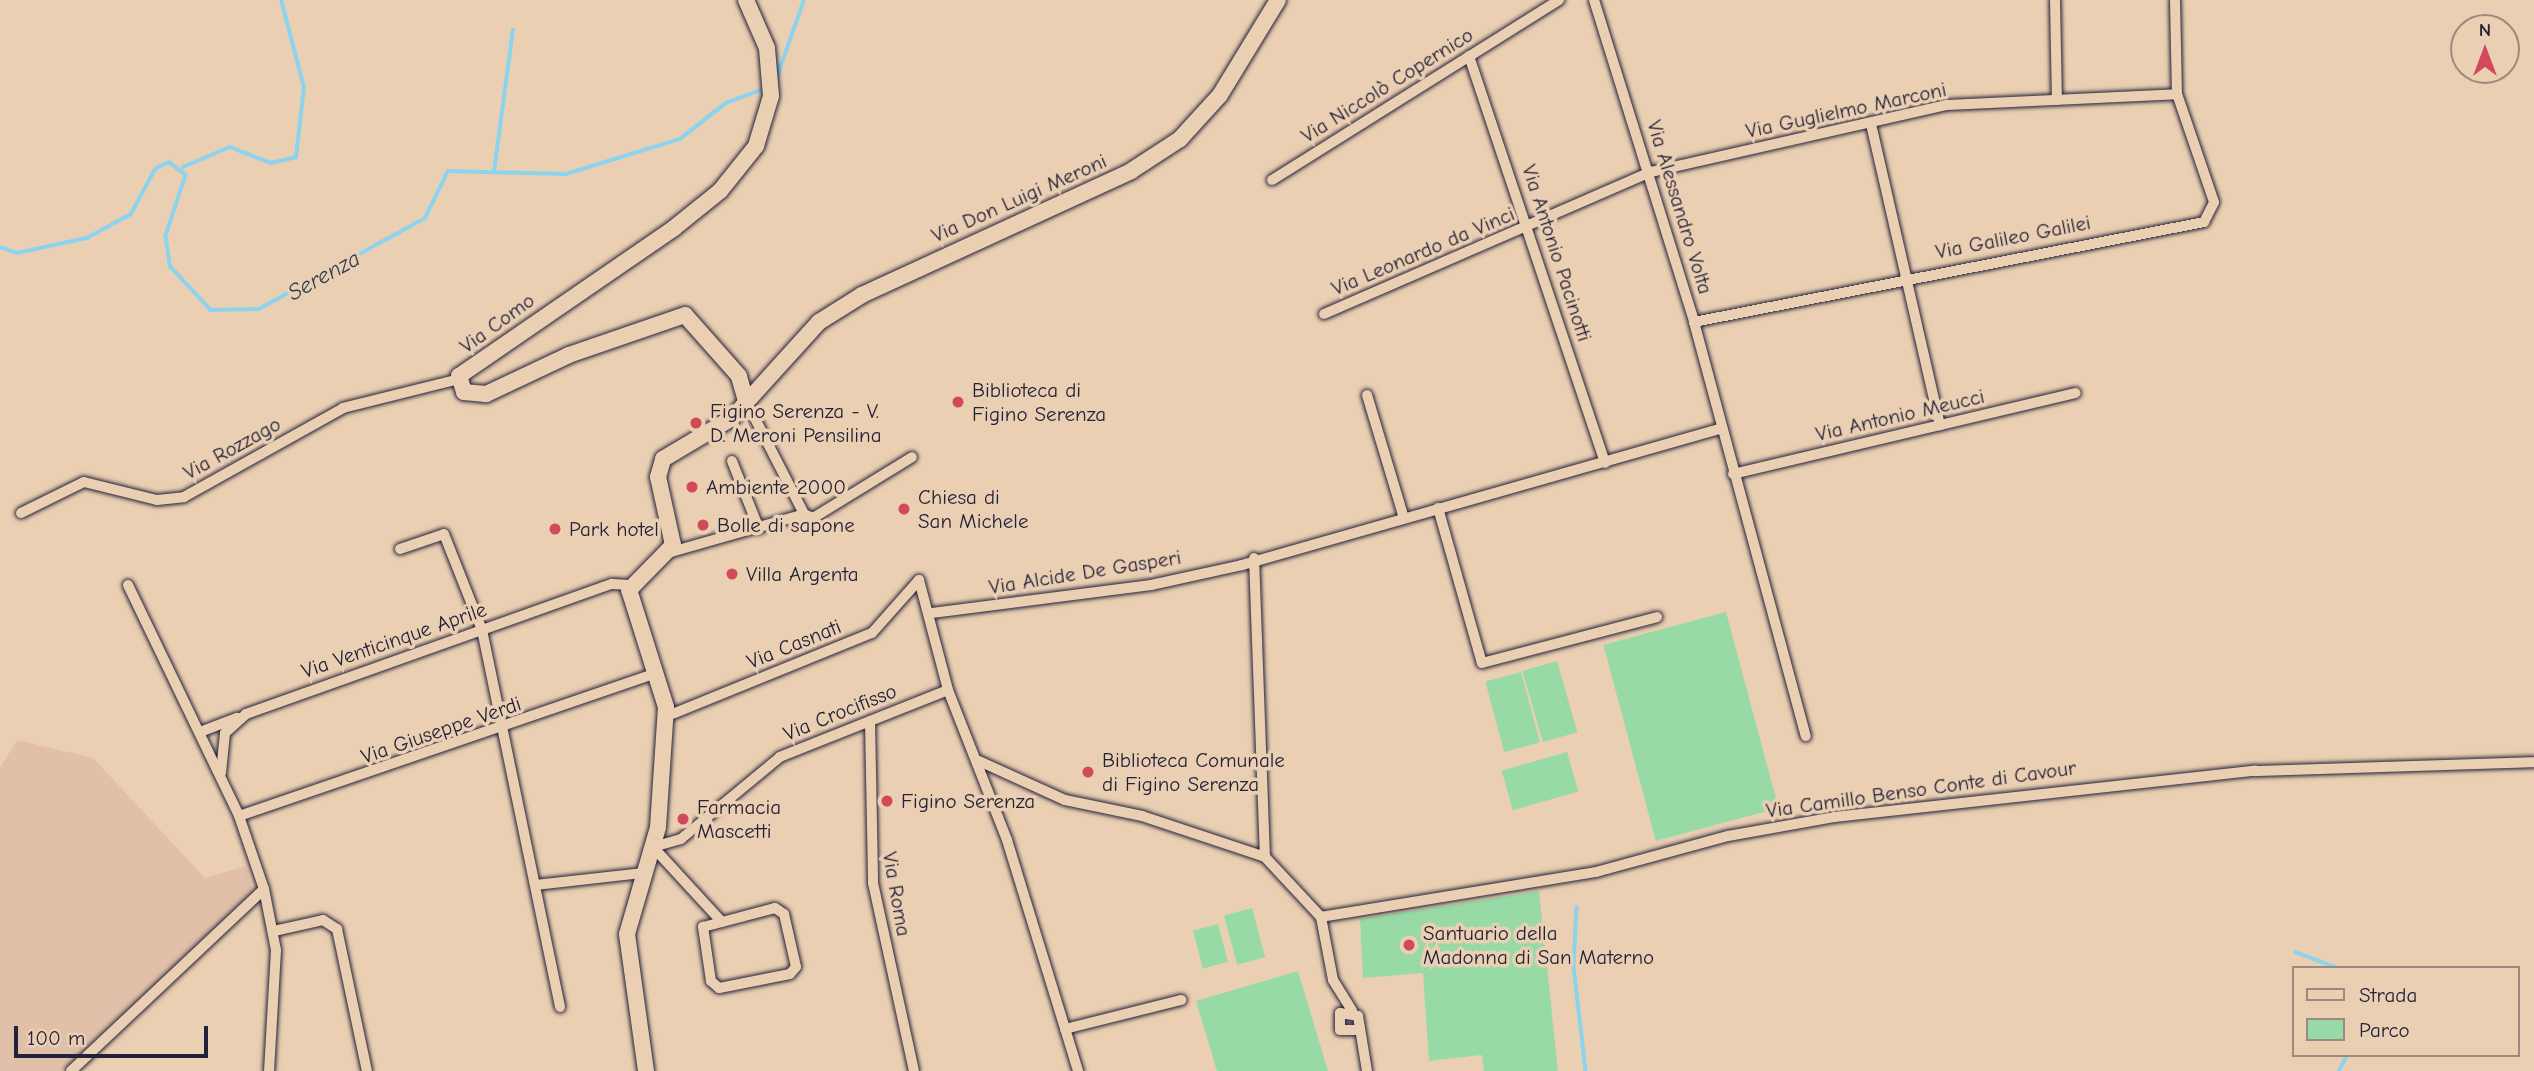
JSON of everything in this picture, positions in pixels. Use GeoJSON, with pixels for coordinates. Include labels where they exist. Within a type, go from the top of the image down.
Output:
{"type":"FeatureCollection","features":[{"type":"Feature","properties":{"kind":"street","name":"Via Como"},"geometry":{"type":"LineString","coordinates":[[746,0],[767,48],[771,96],[756,146],[720,191],[674,228],[599,274],[459,379],[464,392],[486,394],[569,355],[685,315],[739,376],[746,401],[804,514]]}},
{"type":"Feature","properties":{"kind":"street","name":"Via Don Luigi Meroni"},"geometry":{"type":"LineString","coordinates":[[671,552],[675,536],[660,465],[668,454],[732,418],[746,401],[765,388],[819,322],[862,295],[1131,170],[1180,139],[1220,95],[1278,0]]}},
{"type":"Feature","properties":{"kind":"street","name":"Via Niccolò Copernico"},"geometry":{"type":"LineString","coordinates":[[1272,180],[1559,0]]}},
{"type":"Feature","properties":{"kind":"street","name":"Via Alessandro Volta"},"geometry":{"type":"LineString","coordinates":[[1594,0],[1651,172],[1806,736]]}},
{"type":"Feature","properties":{"kind":"street"},"geometry":{"type":"LineString","coordinates":[[2055,0],[2057,100]]}},
{"type":"Feature","properties":{"kind":"street"},"geometry":{"type":"LineString","coordinates":[[2175,0],[2176,94]]}},
{"type":"Feature","properties":{"kind":"street","name":"Via Antonio Pacinotti"},"geometry":{"type":"LineString","coordinates":[[1469,56],[1529,228],[1605,463]]}},
{"type":"Feature","properties":{"kind":"street","name":"Via Guglielmo Marconi"},"geometry":{"type":"LineString","coordinates":[[1651,172],[1947,105],[2176,94]]}},
{"type":"Feature","properties":{"kind":"street","name":"Via Galileo Galilei"},"geometry":{"type":"LineString","coordinates":[[1694,322],[1906,277],[2204,222],[2214,202],[2176,94]]}},
{"type":"Feature","properties":{"kind":"street"},"geometry":{"type":"LineString","coordinates":[[1871,124],[1940,425]]}},
{"type":"Feature","properties":{"kind":"street","name":"Via Leonardo da Vinci"},"geometry":{"type":"LineString","coordinates":[[1324,314],[1529,228],[1651,172]]}},
{"type":"Feature","properties":{"kind":"street","name":"Via Rozzago"},"geometry":{"type":"LineString","coordinates":[[21,513],[84,482],[157,500],[184,497],[343,408],[459,379]]}},
{"type":"Feature","properties":{"kind":"street","name":"Via Antonio Meucci"},"geometry":{"type":"LineString","coordinates":[[1733,474],[2076,393]]}},
{"type":"Feature","properties":{"kind":"street"},"geometry":{"type":"LineString","coordinates":[[1367,396],[1404,518]]}},
{"type":"Feature","properties":{"kind":"street","name":"Via Alcide De Gasperi"},"geometry":{"type":"LineString","coordinates":[[932,613],[1151,585],[1605,463],[1722,428]]}},
{"type":"Feature","properties":{"kind":"street"},"geometry":{"type":"LineString","coordinates":[[646,1071],[627,934],[643,873],[653,847],[665,717],[630,585],[671,552],[804,514],[813,518],[854,497],[912,457]]}},
{"type":"Feature","properties":{"kind":"street"},"geometry":{"type":"LineString","coordinates":[[732,461],[759,528]]}},
{"type":"Feature","properties":{"kind":"street"},"geometry":{"type":"LineString","coordinates":[[1438,508],[1482,663],[1657,617]]}},
{"type":"Feature","properties":{"kind":"street"},"geometry":{"type":"LineString","coordinates":[[400,549],[444,534],[482,630],[560,1007]]}},
{"type":"Feature","properties":{"kind":"street"},"geometry":{"type":"LineString","coordinates":[[1254,558],[1265,857]]}},
{"type":"Feature","properties":{"kind":"street","name":"Via Casnati"},"geometry":{"type":"LineString","coordinates":[[665,717],[872,633],[919,580],[932,613]]}},
{"type":"Feature","properties":{"kind":"street","name":"Via Venticinque Aprile"},"geometry":{"type":"LineString","coordinates":[[200,732],[612,584],[630,585]]}},
{"type":"Feature","properties":{"kind":"street"},"geometry":{"type":"LineString","coordinates":[[128,585],[239,816],[264,889],[274,931],[269,1071]]}},
{"type":"Feature","properties":{"kind":"street"},"geometry":{"type":"LineString","coordinates":[[932,613],[948,690],[979,761],[1078,1071]]}},
{"type":"Feature","properties":{"kind":"street","name":"Via Giuseppe Verdi"},"geometry":{"type":"LineString","coordinates":[[239,816],[504,728],[654,674]]}},
{"type":"Feature","properties":{"kind":"street","name":"Via Crocifisso"},"geometry":{"type":"LineString","coordinates":[[653,847],[681,838],[780,757],[948,690]]}},
{"type":"Feature","properties":{"kind":"street"},"geometry":{"type":"LineString","coordinates":[[222,783],[225,733],[246,714]]}},
{"type":"Feature","properties":{"kind":"street","name":"Via Roma"},"geometry":{"type":"LineString","coordinates":[[870,721],[873,883],[914,1071]]}},
{"type":"Feature","properties":{"kind":"street"},"geometry":{"type":"LineString","coordinates":[[979,761],[1065,800],[1142,816],[1265,857],[1321,917],[1340,1013],[1337,1026],[1351,1031],[1365,1058],[1367,1071]]}},
{"type":"Feature","properties":{"kind":"street","name":"Via Camillo Benso Conte di Cavour"},"geometry":{"type":"LineString","coordinates":[[1321,917],[1596,872],[1728,836],[1835,817],[2255,771],[2534,762]]}},
{"type":"Feature","properties":{"kind":"street"},"geometry":{"type":"LineString","coordinates":[[653,847],[722,922]]}},
{"type":"Feature","properties":{"kind":"street"},"geometry":{"type":"LineString","coordinates":[[536,885],[643,873]]}},
{"type":"Feature","properties":{"kind":"street"},"geometry":{"type":"LineString","coordinates":[[71,1071],[264,889]]}},
{"type":"Feature","properties":{"kind":"street"},"geometry":{"type":"LineString","coordinates":[[775,908],[784,914],[796,967],[790,974],[719,988],[702,940],[703,927],[722,922],[775,908]]}},
{"type":"Feature","properties":{"kind":"street"},"geometry":{"type":"LineString","coordinates":[[274,931],[323,920],[337,929],[367,1071]]}},
{"type":"Feature","properties":{"kind":"street"},"geometry":{"type":"LineString","coordinates":[[1333,980],[1359,1021],[1351,1031]]}},
{"type":"Feature","properties":{"kind":"street"},"geometry":{"type":"LineString","coordinates":[[1065,1029],[1181,1000]]}},
{"type":"Feature","properties":{"kind":"street"},"geometry":{"type":"LineString","coordinates":[[1340,1013],[1352,1011]]}},
{"type":"Feature","properties":{"kind":"shaded area"},"geometry":{"type":"Polygon","coordinates":[[[17,740],[93,758],[205,878],[246,866],[254,895],[61,1071],[0,1071],[0,768],[17,740]]]}},
{"type":"Feature","properties":{"kind":"green space"},"geometry":{"type":"Polygon","coordinates":[[[1726,612],[1779,808],[1656,841],[1603,645],[1726,612]]]}},
{"type":"Feature","properties":{"kind":"green space"},"geometry":{"type":"Polygon","coordinates":[[[1557,661],[1577,732],[1543,742],[1522,671],[1557,661]]]}},
{"type":"Feature","properties":{"kind":"green space"},"geometry":{"type":"Polygon","coordinates":[[[1521,672],[1540,743],[1504,752],[1485,682],[1521,672]]]}},
{"type":"Feature","properties":{"kind":"green space"},"geometry":{"type":"Polygon","coordinates":[[[1567,752],[1578,791],[1513,810],[1502,771],[1567,752]]]}},
{"type":"Feature","properties":{"kind":"green space"},"geometry":{"type":"Polygon","coordinates":[[[1539,891],[1558,1071],[1484,1071],[1482,1055],[1429,1061],[1423,973],[1363,978],[1360,919],[1539,891]]]}},
{"type":"Feature","properties":{"kind":"green space"},"geometry":{"type":"Polygon","coordinates":[[[1252,908],[1265,957],[1237,965],[1224,916],[1252,908]]]}},
{"type":"Feature","properties":{"kind":"green space"},"geometry":{"type":"Polygon","coordinates":[[[1218,924],[1228,962],[1203,968],[1193,931],[1218,924]]]}},
{"type":"Feature","properties":{"kind":"green space"},"geometry":{"type":"Polygon","coordinates":[[[1298,971],[1328,1071],[1217,1071],[1196,1001],[1298,971]]]}},
{"type":"Feature","properties":{"kind":"waterway"},"geometry":{"type":"LineString","coordinates":[[183,167],[230,147],[271,163],[296,157],[304,88],[281,0]]}},
{"type":"Feature","properties":{"kind":"waterway","name":"Serenza"},"geometry":{"type":"LineString","coordinates":[[777,77],[804,0]]}},
{"type":"Feature","properties":{"kind":"waterway"},"geometry":{"type":"LineString","coordinates":[[494,172],[513,30]]}},
{"type":"Feature","properties":{"kind":"waterway","name":"Serenza"},"geometry":{"type":"LineString","coordinates":[[777,64],[779,75]]}},
{"type":"Feature","properties":{"kind":"waterway","name":"Serenza"},"geometry":{"type":"LineString","coordinates":[[0,247],[17,253],[87,238],[131,214],[155,169],[169,162],[186,175],[166,236],[170,266],[211,310],[259,309],[425,218],[448,171],[566,174],[680,139],[726,103],[764,89]]}},
{"type":"Feature","properties":{"kind":"waterway"},"geometry":{"type":"LineString","coordinates":[[1577,907],[1574,967],[1586,1071]]}},
{"type":"Feature","properties":{"kind":"waterway"},"geometry":{"type":"LineString","coordinates":[[2295,952],[2333,966]]}},
{"type":"Feature","properties":{"kind":"waterway"},"geometry":{"type":"LineString","coordinates":[[2339,1071],[2346,1057]]}},
{"type":"Feature","properties":{"kind":"place","name":"Biblioteca di Figino Serenza"},"geometry":{"type":"Point","coordinates":[958,402]}},
{"type":"Feature","properties":{"kind":"place","name":"Figino Serenza - V. D. Meroni Pensilina"},"geometry":{"type":"Point","coordinates":[696,423]}},
{"type":"Feature","properties":{"kind":"place","name":"Ambiente 2000"},"geometry":{"type":"Point","coordinates":[692,487]}},
{"type":"Feature","properties":{"kind":"place","name":"Chiesa di San Michele"},"geometry":{"type":"Point","coordinates":[904,509]}},
{"type":"Feature","properties":{"kind":"place","name":"Bolle di sapone"},"geometry":{"type":"Point","coordinates":[703,525]}},
{"type":"Feature","properties":{"kind":"place","name":"Park hotel"},"geometry":{"type":"Point","coordinates":[555,529]}},
{"type":"Feature","properties":{"kind":"place","name":"Villa Argenta"},"geometry":{"type":"Point","coordinates":[732,574]}},
{"type":"Feature","properties":{"kind":"place","name":"Biblioteca Comunale di Figino Serenza"},"geometry":{"type":"Point","coordinates":[1088,772]}},
{"type":"Feature","properties":{"kind":"place","name":"Figino Serenza"},"geometry":{"type":"Point","coordinates":[887,801]}},
{"type":"Feature","properties":{"kind":"place","name":"Farmacia Mascetti"},"geometry":{"type":"Point","coordinates":[683,819]}},
{"type":"Feature","properties":{"kind":"place","name":"Santuario della Madonna di San Materno"},"geometry":{"type":"Point","coordinates":[1409,945]}}]}
